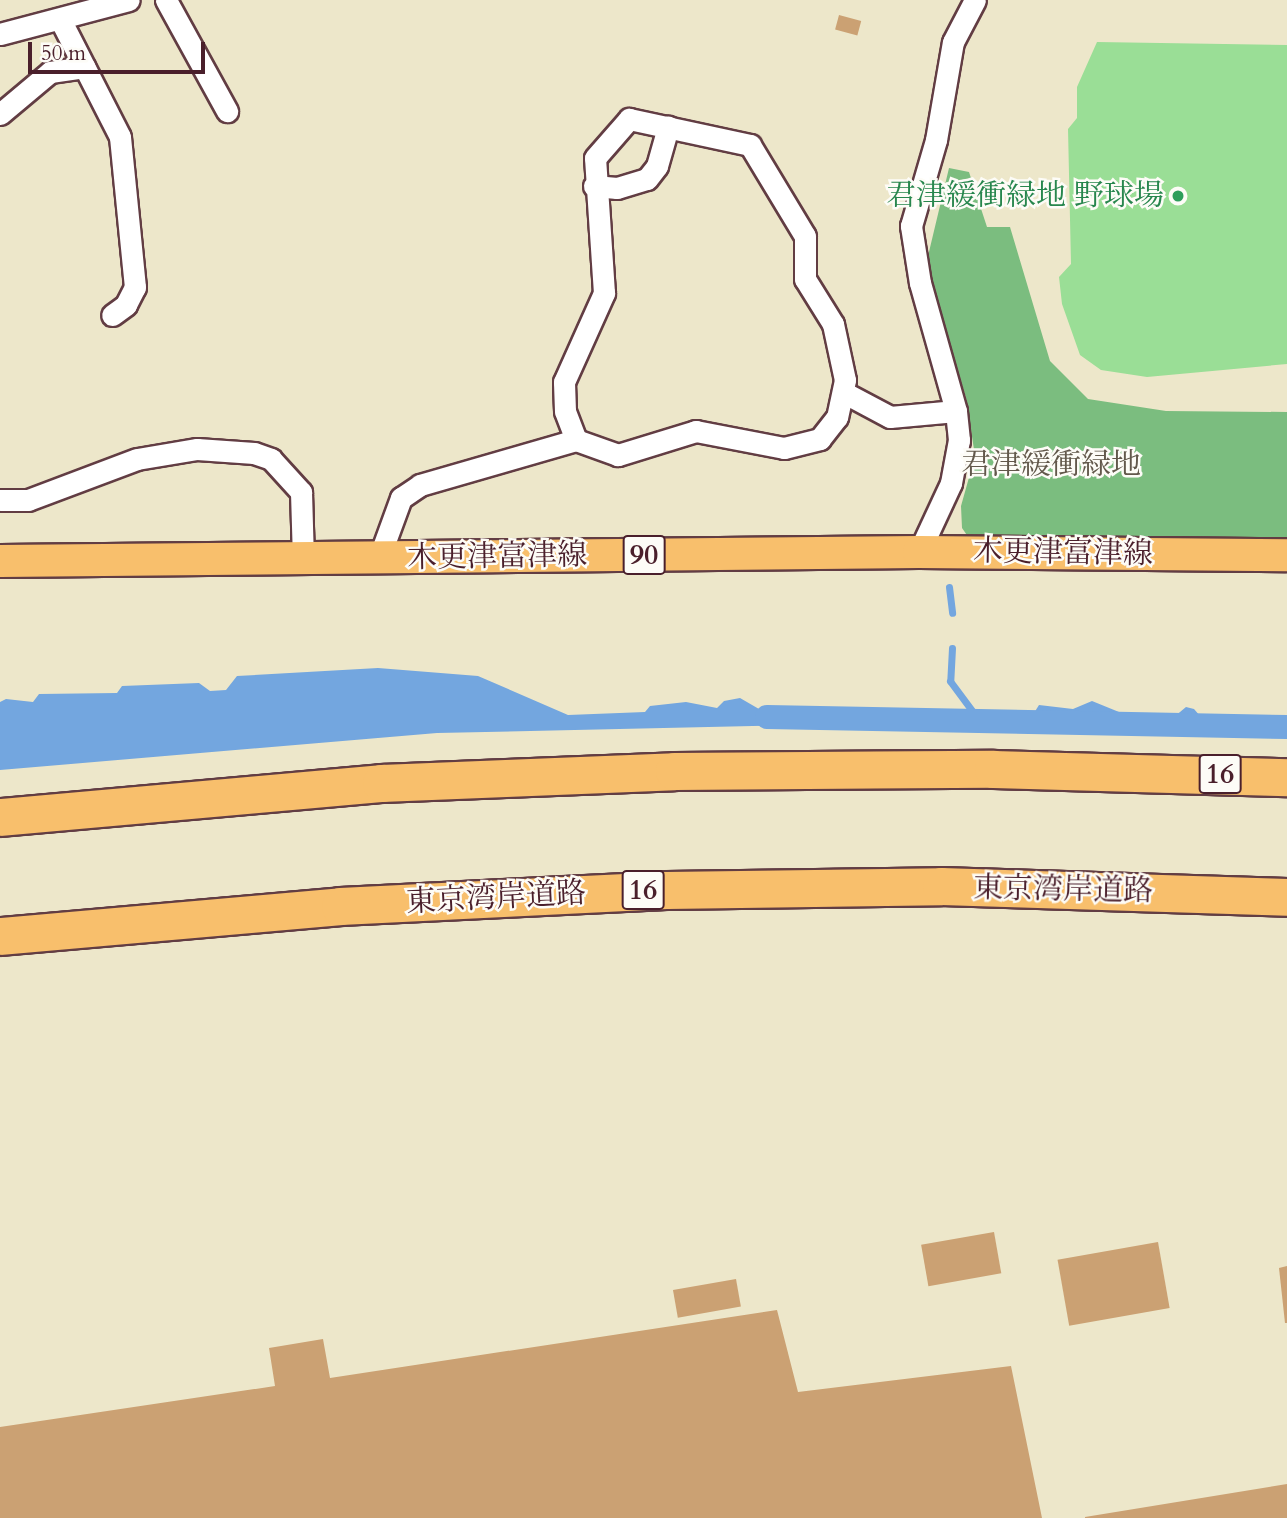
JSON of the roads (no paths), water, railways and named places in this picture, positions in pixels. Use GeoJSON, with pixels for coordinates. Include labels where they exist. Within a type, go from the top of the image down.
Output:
{"type":"FeatureCollection","features":[{"type":"Feature","properties":{"kind":"highway","name":"16"},"geometry":{"type":"LineString","coordinates":[[0,817],[381,783],[515,776],[837,768],[1153,772],[1287,777]]}},
{"type":"Feature","properties":{"kind":"highway"},"geometry":{"type":"LineString","coordinates":[[1153,772],[1287,794]]}},
{"type":"Feature","properties":{"kind":"highway","name":"東京湾岸道路"},"geometry":{"type":"LineString","coordinates":[[0,936],[340,906],[666,890],[941,886],[1287,897]]}},
{"type":"Feature","properties":{"kind":"main road","name":"木更津富津線"},"geometry":{"type":"LineString","coordinates":[[0,561],[919,552],[1287,555]]}},
{"type":"Feature","properties":{"kind":"street"},"geometry":{"type":"LineString","coordinates":[[0,34],[129,0]]}},
{"type":"Feature","properties":{"kind":"street"},"geometry":{"type":"LineString","coordinates":[[166,0],[227,111]]}},
{"type":"Feature","properties":{"kind":"street"},"geometry":{"type":"LineString","coordinates":[[919,552],[951,483],[960,440],[956,411],[920,283],[911,226],[936,140],[953,42],[975,0]]}},
{"type":"Feature","properties":{"kind":"street"},"geometry":{"type":"LineString","coordinates":[[61,20],[120,137],[135,287],[126,305],[112,315]]}},
{"type":"Feature","properties":{"kind":"street"},"geometry":{"type":"LineString","coordinates":[[0,114],[50,72],[85,67]]}},
{"type":"Feature","properties":{"kind":"street"},"geometry":{"type":"LineString","coordinates":[[379,558],[396,508],[420,485],[576,440],[618,455],[696,431],[798,447],[820,439],[832,429],[845,380],[832,324],[806,279],[805,236],[750,145],[629,119],[621,123],[595,158],[594,186],[604,293],[564,382],[565,411],[576,440]]}},
{"type":"Feature","properties":{"kind":"street"},"geometry":{"type":"LineString","coordinates":[[594,186],[617,188],[647,179],[657,166],[668,127]]}},
{"type":"Feature","properties":{"kind":"street"},"geometry":{"type":"LineString","coordinates":[[843,392],[890,417],[956,411]]}},
{"type":"Feature","properties":{"kind":"street"},"geometry":{"type":"LineString","coordinates":[[0,500],[28,500],[137,459],[197,449],[254,453],[271,459],[301,492],[303,559]]}},
{"type":"Feature","properties":{"kind":"water"},"geometry":{"type":"Polygon","coordinates":[[[378,668],[478,676],[568,715],[645,712],[650,706],[686,702],[717,708],[724,701],[740,698],[759,709],[797,709],[798,725],[437,733],[0,770],[0,702],[6,699],[33,702],[39,694],[117,693],[122,686],[199,683],[210,691],[226,690],[237,676],[378,668]]]}},
{"type":"Feature","properties":{"kind":"water"},"geometry":{"type":"Polygon","coordinates":[[[1092,701],[1119,712],[1174,717],[1186,707],[1194,709],[1207,724],[1001,720],[1006,712],[1034,713],[1039,705],[1073,709],[1092,701]]]}},
{"type":"Feature","properties":{"kind":"waterway"},"geometry":{"type":"LineString","coordinates":[[949,587],[952,613]]}},
{"type":"Feature","properties":{"kind":"waterway"},"geometry":{"type":"LineString","coordinates":[[952,648],[950,681],[979,720]]}},
{"type":"Feature","properties":{"kind":"waterway"},"geometry":{"type":"LineString","coordinates":[[767,717],[1287,727]]}},
{"type":"Feature","properties":{"kind":"place","name":"君津緩衝緑地 野球場"},"geometry":{"type":"Point","coordinates":[1178,196]}},
{"type":"Feature","properties":{"kind":"park label","name":"君津緩衝緑地"},"geometry":{"type":"Point","coordinates":[1051,465]}}]}
